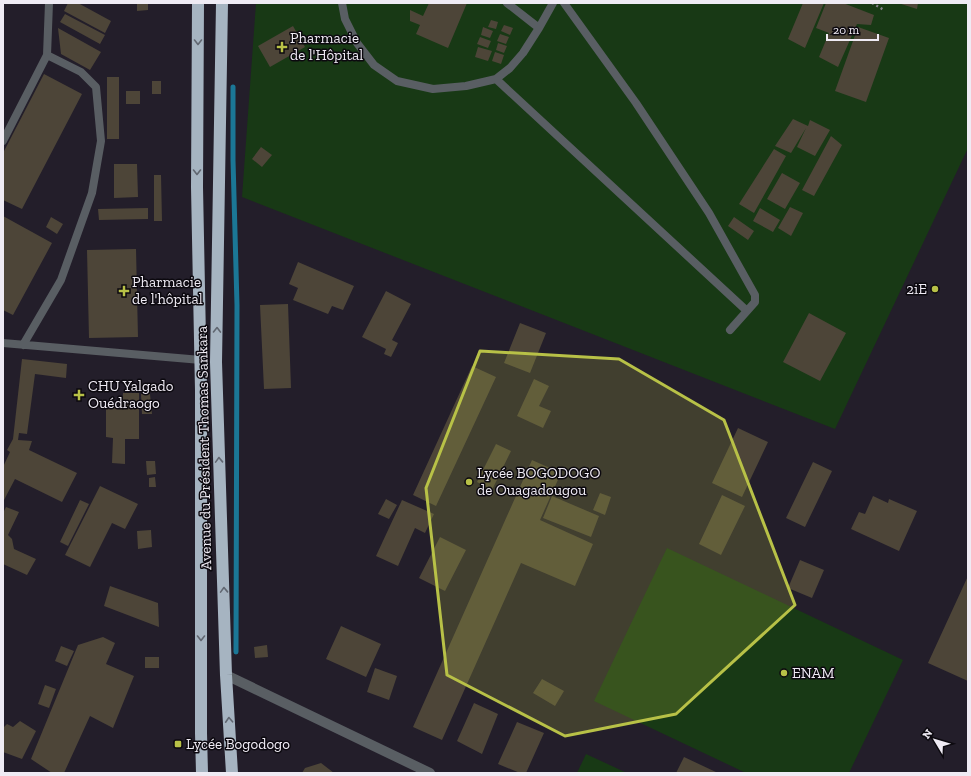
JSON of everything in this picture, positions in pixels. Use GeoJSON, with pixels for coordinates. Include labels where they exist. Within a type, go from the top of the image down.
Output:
{"type":"FeatureCollection","features":[{"type":"Feature","properties":{"kind":"highway","name":"Avenue du Président Thomas Sankara"},"geometry":{"type":"LineString","coordinates":[[198,3],[197,187],[201,360],[202,773]]}},
{"type":"Feature","properties":{"kind":"highway","name":"Avenue du Président Thomas Sankara"},"geometry":{"type":"LineString","coordinates":[[222,3],[216,362],[226,675],[232,773]]}},
{"type":"Feature","properties":{"kind":"street"},"geometry":{"type":"LineString","coordinates":[[226,675],[430,773]]}},
{"type":"Feature","properties":{"kind":"lane"},"geometry":{"type":"LineString","coordinates":[[3,141],[47,54],[49,3]]}},
{"type":"Feature","properties":{"kind":"lane"},"geometry":{"type":"LineString","coordinates":[[342,3],[345,19],[357,44],[374,65],[397,82],[433,89],[466,86],[496,79],[510,68],[524,53],[540,28],[553,3]]}},
{"type":"Feature","properties":{"kind":"lane"},"geometry":{"type":"LineString","coordinates":[[507,3],[540,28]]}},
{"type":"Feature","properties":{"kind":"lane"},"geometry":{"type":"LineString","coordinates":[[564,3],[636,103],[709,213],[755,295],[755,302],[730,330]]}},
{"type":"Feature","properties":{"kind":"lane"},"geometry":{"type":"LineString","coordinates":[[23,345],[61,280],[92,193],[101,141],[96,87],[81,72],[47,54]]}},
{"type":"Feature","properties":{"kind":"lane"},"geometry":{"type":"LineString","coordinates":[[496,79],[747,311]]}},
{"type":"Feature","properties":{"kind":"lane"},"geometry":{"type":"LineString","coordinates":[[3,343],[201,360]]}},
{"type":"Feature","properties":{"kind":"path"},"geometry":{"type":"LineString","coordinates":[[872,3],[884,10]]}},
{"type":"Feature","properties":{"kind":"highlighted area"},"geometry":{"type":"Polygon","coordinates":[[[480,351],[619,359],[724,420],[795,605],[676,714],[565,736],[447,675],[426,488],[480,351]]]}},
{"type":"Feature","properties":{"kind":"green space"},"geometry":{"type":"Polygon","coordinates":[[[256,3],[968,3],[968,148],[835,429],[242,197],[256,3]]]}},
{"type":"Feature","properties":{"kind":"green space"},"geometry":{"type":"Polygon","coordinates":[[[667,548],[903,660],[849,773],[746,773],[594,701],[667,548]]]}},
{"type":"Feature","properties":{"kind":"green space"},"geometry":{"type":"Polygon","coordinates":[[[586,754],[627,773],[577,773],[586,754]]]}},
{"type":"Feature","properties":{"kind":"building"},"geometry":{"type":"Polygon","coordinates":[[[68,3],[78,3],[111,21],[105,33],[64,11],[68,3]]]}},
{"type":"Feature","properties":{"kind":"building"},"geometry":{"type":"Polygon","coordinates":[[[137,3],[148,3],[148,10],[137,11],[137,3]]]}},
{"type":"Feature","properties":{"kind":"building"},"geometry":{"type":"Polygon","coordinates":[[[429,3],[467,3],[448,48],[416,34],[420,25],[410,21],[410,10],[423,16],[429,3]]]}},
{"type":"Feature","properties":{"kind":"building"},"geometry":{"type":"Polygon","coordinates":[[[803,3],[824,3],[805,48],[788,39],[803,3]]]}},
{"type":"Feature","properties":{"kind":"building"},"geometry":{"type":"Polygon","coordinates":[[[826,3],[843,3],[874,15],[871,25],[857,24],[838,67],[819,57],[829,33],[816,28],[826,3]]]}},
{"type":"Feature","properties":{"kind":"building"},"geometry":{"type":"Polygon","coordinates":[[[898,3],[918,3],[917,9],[898,3]]]}},
{"type":"Feature","properties":{"kind":"building"},"geometry":{"type":"Polygon","coordinates":[[[65,14],[105,35],[100,44],[60,22],[65,14]]]}},
{"type":"Feature","properties":{"kind":"building"},"geometry":{"type":"Polygon","coordinates":[[[491,20],[498,22],[496,29],[488,27],[491,20]]]}},
{"type":"Feature","properties":{"kind":"building"},"geometry":{"type":"Polygon","coordinates":[[[504,25],[513,28],[510,35],[501,31],[504,25]]]}},
{"type":"Feature","properties":{"kind":"building","name":"Pharmacie de l'Hôpital"},"geometry":{"type":"Polygon","coordinates":[[[293,26],[305,47],[270,67],[258,46],[293,26]]]}},
{"type":"Feature","properties":{"kind":"building"},"geometry":{"type":"Polygon","coordinates":[[[483,27],[493,31],[490,38],[481,35],[483,27]]]}},
{"type":"Feature","properties":{"kind":"building"},"geometry":{"type":"Polygon","coordinates":[[[858,27],[889,38],[866,102],[835,91],[858,27]]]}},
{"type":"Feature","properties":{"kind":"building"},"geometry":{"type":"Polygon","coordinates":[[[58,28],[101,52],[90,70],[61,54],[58,28]]]}},
{"type":"Feature","properties":{"kind":"building"},"geometry":{"type":"Polygon","coordinates":[[[500,34],[509,37],[506,44],[497,41],[500,34]]]}},
{"type":"Feature","properties":{"kind":"building"},"geometry":{"type":"Polygon","coordinates":[[[480,37],[491,41],[488,48],[477,44],[480,37]]]}},
{"type":"Feature","properties":{"kind":"building"},"geometry":{"type":"Polygon","coordinates":[[[498,43],[507,46],[504,53],[496,50],[498,43]]]}},
{"type":"Feature","properties":{"kind":"building"},"geometry":{"type":"Polygon","coordinates":[[[478,47],[492,51],[488,61],[475,57],[478,47]]]}},
{"type":"Feature","properties":{"kind":"building"},"geometry":{"type":"Polygon","coordinates":[[[495,52],[504,55],[501,64],[492,61],[495,52]]]}},
{"type":"Feature","properties":{"kind":"building"},"geometry":{"type":"Polygon","coordinates":[[[44,74],[82,94],[22,209],[3,200],[3,153],[44,74]]]}},
{"type":"Feature","properties":{"kind":"building"},"geometry":{"type":"Polygon","coordinates":[[[107,77],[119,77],[119,139],[107,139],[107,77]]]}},
{"type":"Feature","properties":{"kind":"building"},"geometry":{"type":"Polygon","coordinates":[[[152,81],[161,81],[161,94],[152,94],[152,81]]]}},
{"type":"Feature","properties":{"kind":"building"},"geometry":{"type":"Polygon","coordinates":[[[126,91],[140,91],[140,104],[126,104],[126,91]]]}},
{"type":"Feature","properties":{"kind":"building"},"geometry":{"type":"Polygon","coordinates":[[[793,119],[808,126],[810,120],[830,130],[815,156],[797,147],[806,128],[791,153],[775,146],[793,119]]]}},
{"type":"Feature","properties":{"kind":"building"},"geometry":{"type":"Polygon","coordinates":[[[831,136],[842,145],[814,196],[802,190],[831,136]]]}},
{"type":"Feature","properties":{"kind":"building"},"geometry":{"type":"Polygon","coordinates":[[[261,147],[272,155],[262,167],[252,159],[261,147]]]}},
{"type":"Feature","properties":{"kind":"building"},"geometry":{"type":"Polygon","coordinates":[[[774,149],[786,156],[754,213],[739,204],[774,149]]]}},
{"type":"Feature","properties":{"kind":"building"},"geometry":{"type":"Polygon","coordinates":[[[114,164],[137,164],[138,197],[114,198],[114,164]]]}},
{"type":"Feature","properties":{"kind":"building"},"geometry":{"type":"Polygon","coordinates":[[[782,173],[800,183],[785,209],[767,199],[782,173]]]}},
{"type":"Feature","properties":{"kind":"building"},"geometry":{"type":"Polygon","coordinates":[[[154,175],[161,175],[162,221],[154,221],[154,175]]]}},
{"type":"Feature","properties":{"kind":"building"},"geometry":{"type":"Polygon","coordinates":[[[790,207],[803,213],[791,236],[778,228],[790,207]]]}},
{"type":"Feature","properties":{"kind":"building"},"geometry":{"type":"Polygon","coordinates":[[[148,208],[148,219],[99,220],[98,209],[148,208]]]}},
{"type":"Feature","properties":{"kind":"building"},"geometry":{"type":"Polygon","coordinates":[[[760,208],[780,220],[773,232],[753,221],[760,208]]]}},
{"type":"Feature","properties":{"kind":"building"},"geometry":{"type":"Polygon","coordinates":[[[3,216],[52,243],[13,315],[3,310],[3,216]]]}},
{"type":"Feature","properties":{"kind":"building"},"geometry":{"type":"Polygon","coordinates":[[[51,217],[63,224],[57,234],[46,227],[51,217]]]}},
{"type":"Feature","properties":{"kind":"building"},"geometry":{"type":"Polygon","coordinates":[[[734,217],[754,231],[748,240],[728,226],[734,217]]]}},
{"type":"Feature","properties":{"kind":"building"},"geometry":{"type":"Polygon","coordinates":[[[136,249],[138,337],[89,338],[87,250],[136,249]]]}},
{"type":"Feature","properties":{"kind":"building"},"geometry":{"type":"Polygon","coordinates":[[[298,262],[354,286],[343,310],[332,306],[328,314],[293,300],[298,288],[289,284],[298,262]]]}},
{"type":"Feature","properties":{"kind":"building"},"geometry":{"type":"Polygon","coordinates":[[[386,291],[411,304],[392,340],[398,343],[391,357],[384,354],[386,349],[362,337],[386,291]]]}},
{"type":"Feature","properties":{"kind":"building"},"geometry":{"type":"Polygon","coordinates":[[[288,304],[291,388],[264,389],[260,305],[288,304]]]}},
{"type":"Feature","properties":{"kind":"building"},"geometry":{"type":"Polygon","coordinates":[[[809,313],[846,333],[820,381],[783,362],[809,313]]]}},
{"type":"Feature","properties":{"kind":"building"},"geometry":{"type":"Polygon","coordinates":[[[520,323],[546,333],[530,373],[504,363],[520,323]]]}},
{"type":"Feature","properties":{"kind":"building"},"geometry":{"type":"Polygon","coordinates":[[[22,359],[67,364],[66,378],[35,374],[27,434],[19,433],[18,440],[32,441],[29,450],[77,473],[62,502],[15,479],[3,502],[3,467],[10,452],[7,450],[13,439],[22,359]]]}},
{"type":"Feature","properties":{"kind":"building"},"geometry":{"type":"Polygon","coordinates":[[[472,366],[496,377],[436,506],[413,495],[472,366]]]}},
{"type":"Feature","properties":{"kind":"building"},"geometry":{"type":"Polygon","coordinates":[[[534,379],[549,386],[539,406],[551,411],[543,428],[517,416],[534,379]]]}},
{"type":"Feature","properties":{"kind":"building"},"geometry":{"type":"Polygon","coordinates":[[[123,393],[139,393],[139,439],[125,439],[125,464],[112,463],[113,438],[106,437],[106,406],[122,407],[123,393]]]}},
{"type":"Feature","properties":{"kind":"building"},"geometry":{"type":"Polygon","coordinates":[[[141,394],[150,394],[152,414],[142,414],[141,394]]]}},
{"type":"Feature","properties":{"kind":"building"},"geometry":{"type":"Polygon","coordinates":[[[738,428],[768,442],[742,497],[712,483],[738,428]]]}},
{"type":"Feature","properties":{"kind":"building"},"geometry":{"type":"Polygon","coordinates":[[[496,444],[511,451],[492,490],[477,482],[496,444]]]}},
{"type":"Feature","properties":{"kind":"building"},"geometry":{"type":"Polygon","coordinates":[[[532,460],[561,473],[540,520],[593,544],[575,586],[521,563],[442,740],[413,727],[532,460]]]}},
{"type":"Feature","properties":{"kind":"building"},"geometry":{"type":"Polygon","coordinates":[[[146,461],[155,461],[156,474],[147,475],[146,461]]]}},
{"type":"Feature","properties":{"kind":"building"},"geometry":{"type":"Polygon","coordinates":[[[813,462],[832,471],[805,527],[786,518],[813,462]]]}},
{"type":"Feature","properties":{"kind":"building"},"geometry":{"type":"Polygon","coordinates":[[[155,477],[156,487],[149,487],[149,478],[155,477]]]}},
{"type":"Feature","properties":{"kind":"building"},"geometry":{"type":"Polygon","coordinates":[[[100,486],[138,504],[125,529],[112,523],[90,567],[65,555],[100,486]]]}},
{"type":"Feature","properties":{"kind":"building"},"geometry":{"type":"Polygon","coordinates":[[[600,493],[611,497],[605,515],[593,510],[600,493]]]}},
{"type":"Feature","properties":{"kind":"building"},"geometry":{"type":"Polygon","coordinates":[[[722,495],[745,506],[721,555],[699,544],[722,495]]]}},
{"type":"Feature","properties":{"kind":"building"},"geometry":{"type":"Polygon","coordinates":[[[552,496],[599,516],[591,537],[543,518],[552,496]]]}},
{"type":"Feature","properties":{"kind":"building"},"geometry":{"type":"Polygon","coordinates":[[[873,496],[888,503],[889,499],[917,511],[899,551],[851,529],[859,512],[865,514],[873,496]]]}},
{"type":"Feature","properties":{"kind":"building"},"geometry":{"type":"Polygon","coordinates":[[[386,499],[397,505],[389,519],[378,514],[386,499]]]}},
{"type":"Feature","properties":{"kind":"building"},"geometry":{"type":"Polygon","coordinates":[[[80,500],[89,504],[68,546],[60,542],[80,500]]]}},
{"type":"Feature","properties":{"kind":"building"},"geometry":{"type":"Polygon","coordinates":[[[402,500],[434,514],[425,533],[415,528],[398,566],[376,556],[402,500]]]}},
{"type":"Feature","properties":{"kind":"building"},"geometry":{"type":"Polygon","coordinates":[[[6,507],[19,512],[8,535],[12,539],[14,549],[36,559],[27,575],[3,564],[3,513],[6,507]]]}},
{"type":"Feature","properties":{"kind":"building"},"geometry":{"type":"Polygon","coordinates":[[[151,530],[152,547],[138,549],[137,531],[151,530]]]}},
{"type":"Feature","properties":{"kind":"building"},"geometry":{"type":"Polygon","coordinates":[[[440,537],[466,550],[445,591],[419,578],[440,537]]]}},
{"type":"Feature","properties":{"kind":"building"},"geometry":{"type":"Polygon","coordinates":[[[800,560],[824,570],[812,598],[788,588],[800,560]]]}},
{"type":"Feature","properties":{"kind":"building"},"geometry":{"type":"Polygon","coordinates":[[[968,576],[968,681],[928,663],[968,576]]]}},
{"type":"Feature","properties":{"kind":"building"},"geometry":{"type":"Polygon","coordinates":[[[110,586],[158,603],[159,627],[104,606],[110,586]]]}},
{"type":"Feature","properties":{"kind":"building"},"geometry":{"type":"Polygon","coordinates":[[[341,626],[381,644],[366,677],[326,659],[341,626]]]}},
{"type":"Feature","properties":{"kind":"building"},"geometry":{"type":"Polygon","coordinates":[[[103,637],[115,643],[106,664],[134,676],[113,728],[90,716],[64,773],[52,773],[31,759],[78,645],[103,637]]]}},
{"type":"Feature","properties":{"kind":"building"},"geometry":{"type":"Polygon","coordinates":[[[267,645],[268,657],[255,658],[254,647],[267,645]]]}},
{"type":"Feature","properties":{"kind":"building"},"geometry":{"type":"Polygon","coordinates":[[[61,646],[74,651],[67,666],[55,661],[61,646]]]}},
{"type":"Feature","properties":{"kind":"building"},"geometry":{"type":"Polygon","coordinates":[[[145,657],[159,657],[159,668],[145,668],[145,657]]]}},
{"type":"Feature","properties":{"kind":"building"},"geometry":{"type":"Polygon","coordinates":[[[375,668],[397,676],[389,700],[367,692],[375,668]]]}},
{"type":"Feature","properties":{"kind":"building"},"geometry":{"type":"Polygon","coordinates":[[[542,679],[564,691],[555,706],[533,693],[542,679]]]}},
{"type":"Feature","properties":{"kind":"building"},"geometry":{"type":"Polygon","coordinates":[[[45,685],[56,689],[49,708],[38,704],[45,685]]]}},
{"type":"Feature","properties":{"kind":"building"},"geometry":{"type":"Polygon","coordinates":[[[474,703],[498,714],[482,754],[457,741],[474,703]]]}},
{"type":"Feature","properties":{"kind":"building"},"geometry":{"type":"Polygon","coordinates":[[[20,721],[36,731],[22,759],[3,752],[3,728],[7,724],[13,727],[20,721]]]}},
{"type":"Feature","properties":{"kind":"building"},"geometry":{"type":"Polygon","coordinates":[[[517,722],[544,733],[526,773],[520,773],[498,764],[517,722]]]}},
{"type":"Feature","properties":{"kind":"building"},"geometry":{"type":"Polygon","coordinates":[[[684,757],[718,773],[676,773],[684,757]]]}},
{"type":"Feature","properties":{"kind":"building"},"geometry":{"type":"Polygon","coordinates":[[[321,763],[334,773],[302,773],[305,768],[321,763]]]}},
{"type":"Feature","properties":{"kind":"waterway"},"geometry":{"type":"LineString","coordinates":[[233,87],[233,160],[237,305],[236,652]]}},
{"type":"Feature","properties":{"kind":"place","name":"Pharmacie de l'Hôpital"},"geometry":{"type":"Point","coordinates":[282,47]}},
{"type":"Feature","properties":{"kind":"place","name":"2iE"},"geometry":{"type":"Point","coordinates":[935,289]}},
{"type":"Feature","properties":{"kind":"place","name":"Pharmacie de l'hôpital"},"geometry":{"type":"Point","coordinates":[124,291]}},
{"type":"Feature","properties":{"kind":"place","name":"CHU Yalgado Ouédraogo"},"geometry":{"type":"Point","coordinates":[79,395]}},
{"type":"Feature","properties":{"kind":"place","name":"Lycée BOGODOGO de Ouagadougou"},"geometry":{"type":"Point","coordinates":[469,482]}},
{"type":"Feature","properties":{"kind":"place","name":"ENAM"},"geometry":{"type":"Point","coordinates":[784,673]}},
{"type":"Feature","properties":{"kind":"place","name":"Lycée Bogodogo"},"geometry":{"type":"Point","coordinates":[178,744]}}]}
